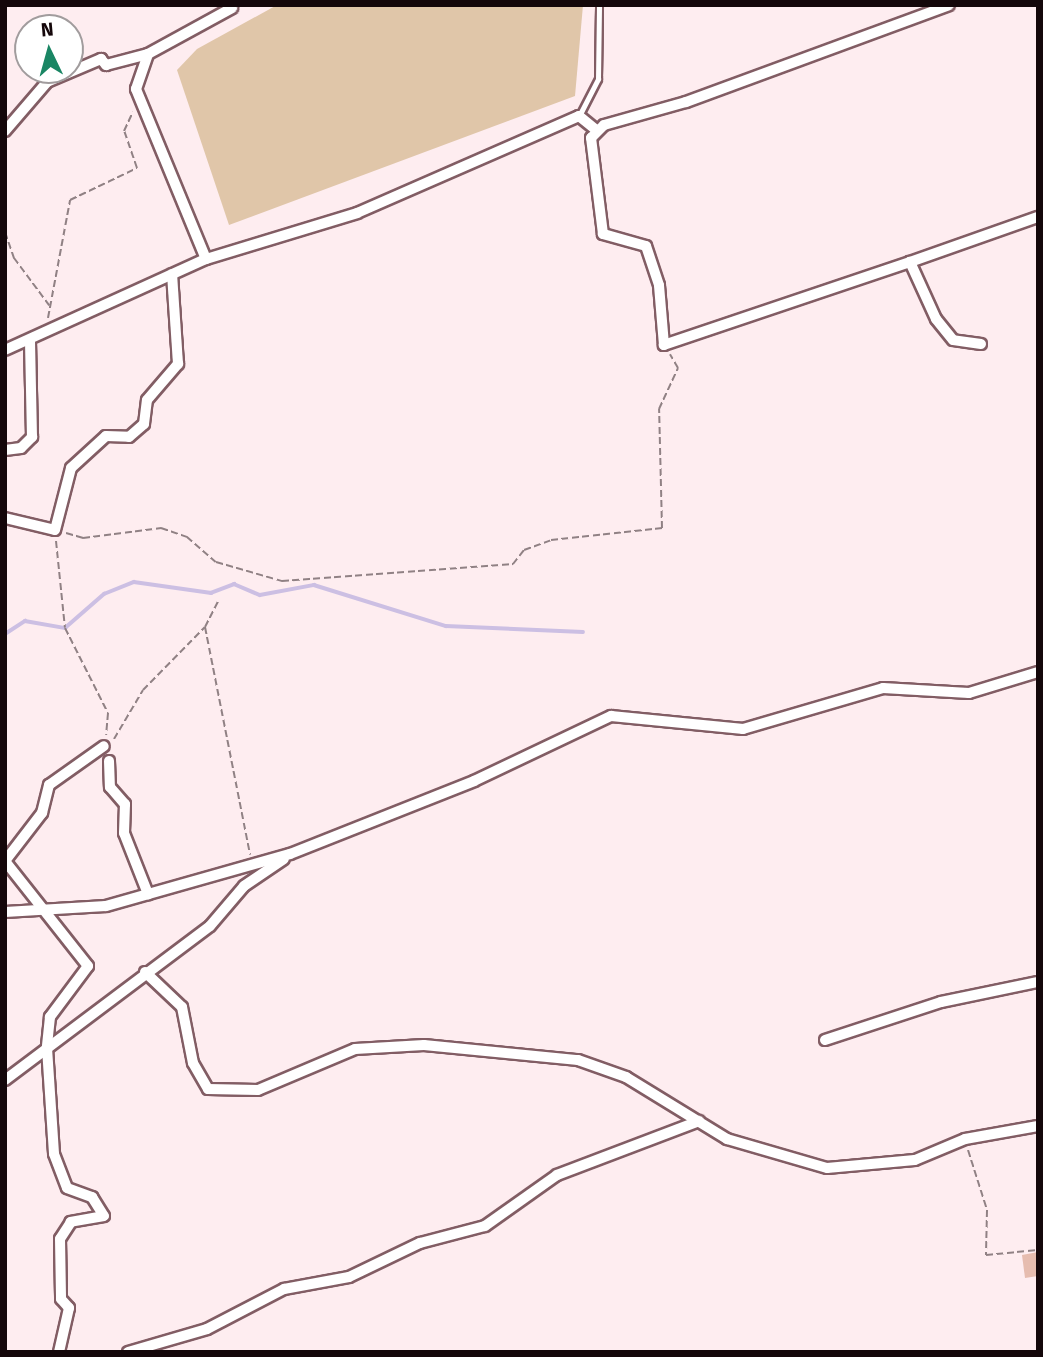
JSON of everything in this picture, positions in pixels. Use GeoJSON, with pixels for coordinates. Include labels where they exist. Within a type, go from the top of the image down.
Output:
{"type":"FeatureCollection","features":[{"type":"Feature","properties":{"kind":"street"},"geometry":{"type":"LineString","coordinates":[[596,130],[949,5]]}},
{"type":"Feature","properties":{"kind":"street"},"geometry":{"type":"LineString","coordinates":[[5,131],[47,82],[100,59],[106,65],[148,54],[232,6]]}},
{"type":"Feature","properties":{"kind":"street"},"geometry":{"type":"LineString","coordinates":[[148,54],[139,97],[206,260]]}},
{"type":"Feature","properties":{"kind":"street"},"geometry":{"type":"LineString","coordinates":[[5,350],[46,333],[61,320],[206,260],[357,213],[579,116],[596,130]]}},
{"type":"Feature","properties":{"kind":"street"},"geometry":{"type":"LineString","coordinates":[[596,130],[592,153],[603,234],[646,246],[659,285],[664,345],[1038,217]]}},
{"type":"Feature","properties":{"kind":"street"},"geometry":{"type":"LineString","coordinates":[[911,262],[936,319],[953,340],[981,344]]}},
{"type":"Feature","properties":{"kind":"street"},"geometry":{"type":"LineString","coordinates":[[5,518],[55,530],[71,468],[106,436],[129,437],[144,424],[147,400],[178,364],[172,274]]}},
{"type":"Feature","properties":{"kind":"street"},"geometry":{"type":"LineString","coordinates":[[5,462],[5,451],[21,448],[32,437],[30,341]]}},
{"type":"Feature","properties":{"kind":"street"},"geometry":{"type":"LineString","coordinates":[[5,912],[106,906],[251,862],[290,855],[474,780],[611,716],[743,729],[883,688],[969,693],[1038,672]]}},
{"type":"Feature","properties":{"kind":"street"},"geometry":{"type":"LineString","coordinates":[[59,1352],[69,1308],[61,1299],[60,1239],[71,1222],[104,1216],[92,1198],[67,1188],[54,1154],[47,1048],[50,1017],[88,966],[46,909],[5,861],[43,813],[49,785],[104,746]]}},
{"type":"Feature","properties":{"kind":"street"},"geometry":{"type":"LineString","coordinates":[[109,761],[110,787],[125,804],[124,833],[148,894]]}},
{"type":"Feature","properties":{"kind":"street"},"geometry":{"type":"LineString","coordinates":[[5,1080],[290,855]]}},
{"type":"Feature","properties":{"kind":"street"},"geometry":{"type":"LineString","coordinates":[[145,972],[182,1007],[193,1063],[208,1089],[258,1090],[355,1049],[424,1045],[578,1060],[626,1077],[742,1145],[827,1168],[915,1160],[965,1139],[1038,1126]]}},
{"type":"Feature","properties":{"kind":"street"},"geometry":{"type":"LineString","coordinates":[[825,1040],[941,1002],[1038,982]]}},
{"type":"Feature","properties":{"kind":"street"},"geometry":{"type":"LineString","coordinates":[[128,1352],[207,1329],[284,1289],[349,1277],[420,1243],[485,1226],[556,1175],[699,1121]]}},
{"type":"Feature","properties":{"kind":"lane"},"geometry":{"type":"LineString","coordinates":[[579,116],[598,79],[599,5]]}},
{"type":"Feature","properties":{"kind":"path"},"geometry":{"type":"LineString","coordinates":[[46,333],[70,200],[137,168],[124,131],[139,97]]}},
{"type":"Feature","properties":{"kind":"path"},"geometry":{"type":"LineString","coordinates":[[5,232],[14,258],[50,306]]}},
{"type":"Feature","properties":{"kind":"path"},"geometry":{"type":"LineString","coordinates":[[104,746],[108,713],[65,628],[55,530],[83,538],[161,528],[187,537],[216,562],[282,581],[513,564],[524,550],[551,540],[662,528],[659,409],[678,368],[664,345]]}},
{"type":"Feature","properties":{"kind":"path"},"geometry":{"type":"LineString","coordinates":[[104,746],[118,737],[143,690],[205,627],[219,600]]}},
{"type":"Feature","properties":{"kind":"path"},"geometry":{"type":"LineString","coordinates":[[205,627],[251,862]]}},
{"type":"Feature","properties":{"kind":"path"},"geometry":{"type":"LineString","coordinates":[[965,1139],[987,1210],[986,1255],[1038,1250]]}},
{"type":"Feature","properties":{"kind":"shaded area"},"geometry":{"type":"Polygon","coordinates":[[[277,5],[583,5],[575,96],[229,225],[177,70],[197,49],[277,5]]]}},
{"type":"Feature","properties":{"kind":"building"},"geometry":{"type":"Polygon","coordinates":[[[1038,1252],[1038,1276],[1025,1278],[1022,1255],[1038,1252]]]}},
{"type":"Feature","properties":{"kind":"waterway"},"geometry":{"type":"LineString","coordinates":[[5,634],[25,621],[65,628],[104,594],[134,582],[211,593],[234,584],[260,595],[314,585],[446,626],[583,632]]}}]}
